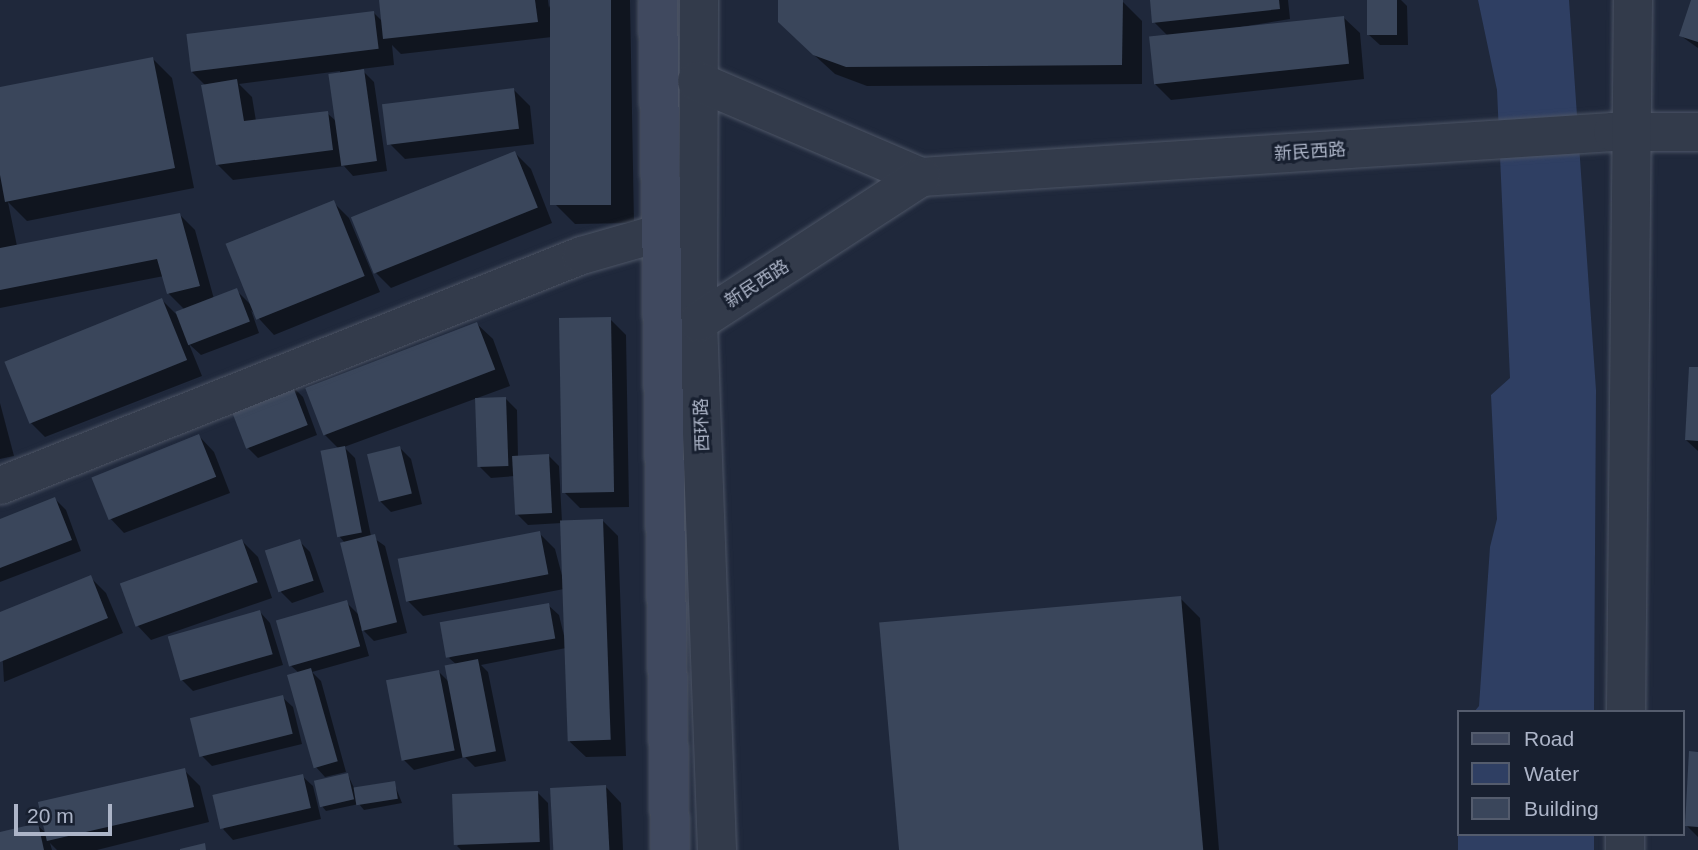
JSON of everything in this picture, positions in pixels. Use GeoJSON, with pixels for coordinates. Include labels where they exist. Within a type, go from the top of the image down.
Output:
{"type":"FeatureCollection","features":[{"type":"Feature","properties":{"kind":"main road","name":"西环路"},"geometry":{"type":"LineString","coordinates":[[658,0],[681,227],[670,850]]}},
{"type":"Feature","properties":{"kind":"street","name":"西环路"},"geometry":{"type":"LineString","coordinates":[[699,0],[697,81],[681,227],[698,322],[717,850]]}},
{"type":"Feature","properties":{"kind":"street"},"geometry":{"type":"LineString","coordinates":[[1626,710],[1621,132],[1633,0]]}},
{"type":"Feature","properties":{"kind":"street","name":"新民西路"},"geometry":{"type":"LineString","coordinates":[[697,81],[921,177],[1621,132],[1698,132]]}},
{"type":"Feature","properties":{"kind":"street","name":"新民西路"},"geometry":{"type":"LineString","coordinates":[[698,322],[921,177]]}},
{"type":"Feature","properties":{"kind":"street"},"geometry":{"type":"LineString","coordinates":[[0,485],[581,255],[681,227]]}},
{"type":"Feature","properties":{"kind":"water"},"geometry":{"type":"Polygon","coordinates":[[[1478,0],[1569,0],[1596,390],[1594,710],[1476,710],[1479,706],[1490,547],[1497,519],[1491,395],[1510,378],[1497,90],[1478,0]]]}},
{"type":"Feature","properties":{"kind":"water"},"geometry":{"type":"Polygon","coordinates":[[[1458,836],[1594,836],[1594,850],[1458,850],[1458,836]]]}},
{"type":"Feature","properties":{"kind":"building"},"geometry":{"type":"Polygon","coordinates":[[[379,0],[535,0],[538,22],[383,39],[379,0]]]}},
{"type":"Feature","properties":{"kind":"building"},"geometry":{"type":"Polygon","coordinates":[[[550,0],[611,0],[611,205],[550,205],[550,0]]]}},
{"type":"Feature","properties":{"kind":"building"},"geometry":{"type":"Polygon","coordinates":[[[778,0],[1123,0],[1122,65],[846,67],[813,55],[778,22],[778,0]]]}},
{"type":"Feature","properties":{"kind":"building"},"geometry":{"type":"Polygon","coordinates":[[[1150,0],[1279,0],[1280,9],[1152,23],[1150,0]]]}},
{"type":"Feature","properties":{"kind":"building"},"geometry":{"type":"Polygon","coordinates":[[[1367,0],[1397,0],[1397,35],[1367,35],[1367,0]]]}},
{"type":"Feature","properties":{"kind":"building"},"geometry":{"type":"Polygon","coordinates":[[[1691,0],[1698,0],[1698,42],[1679,36],[1691,0]]]}},
{"type":"Feature","properties":{"kind":"building"},"geometry":{"type":"Polygon","coordinates":[[[374,11],[379,49],[191,72],[186,34],[374,11]]]}},
{"type":"Feature","properties":{"kind":"building"},"geometry":{"type":"Polygon","coordinates":[[[1344,16],[1349,64],[1154,84],[1149,36],[1344,16]]]}},
{"type":"Feature","properties":{"kind":"building"},"geometry":{"type":"Polygon","coordinates":[[[153,57],[175,168],[5,202],[0,175],[0,87],[153,57]]]}},
{"type":"Feature","properties":{"kind":"building"},"geometry":{"type":"Polygon","coordinates":[[[364,69],[377,161],[341,166],[328,74],[364,69]]]}},
{"type":"Feature","properties":{"kind":"building"},"geometry":{"type":"Polygon","coordinates":[[[237,79],[244,121],[328,111],[333,150],[216,165],[201,85],[237,79]]]}},
{"type":"Feature","properties":{"kind":"building"},"geometry":{"type":"Polygon","coordinates":[[[514,88],[519,129],[387,145],[382,104],[514,88]]]}},
{"type":"Feature","properties":{"kind":"building"},"geometry":{"type":"Polygon","coordinates":[[[515,151],[538,208],[374,274],[351,217],[515,151]]]}},
{"type":"Feature","properties":{"kind":"building"},"geometry":{"type":"Polygon","coordinates":[[[334,200],[365,276],[256,320],[226,244],[334,200]]]}},
{"type":"Feature","properties":{"kind":"building"},"geometry":{"type":"Polygon","coordinates":[[[180,213],[200,286],[167,294],[157,259],[0,290],[0,248],[180,213]]]}},
{"type":"Feature","properties":{"kind":"building"},"geometry":{"type":"Polygon","coordinates":[[[237,288],[250,322],[188,345],[175,312],[237,288]]]}},
{"type":"Feature","properties":{"kind":"building"},"geometry":{"type":"Polygon","coordinates":[[[162,298],[187,360],[29,424],[4,362],[162,298]]]}},
{"type":"Feature","properties":{"kind":"building"},"geometry":{"type":"Polygon","coordinates":[[[611,317],[614,492],[562,493],[559,318],[611,317]]]}},
{"type":"Feature","properties":{"kind":"building"},"geometry":{"type":"Polygon","coordinates":[[[477,322],[495,370],[323,436],[305,388],[477,322]]]}},
{"type":"Feature","properties":{"kind":"building"},"geometry":{"type":"Polygon","coordinates":[[[1689,367],[1698,367],[1698,441],[1685,440],[1689,367]]]}},
{"type":"Feature","properties":{"kind":"building"},"geometry":{"type":"Polygon","coordinates":[[[292,384],[308,425],[246,449],[230,408],[292,384]]]}},
{"type":"Feature","properties":{"kind":"building"},"geometry":{"type":"Polygon","coordinates":[[[506,397],[508,466],[477,467],[475,398],[506,397]]]}},
{"type":"Feature","properties":{"kind":"building"},"geometry":{"type":"Polygon","coordinates":[[[199,434],[216,477],[109,520],[91,477],[199,434]]]}},
{"type":"Feature","properties":{"kind":"building"},"geometry":{"type":"Polygon","coordinates":[[[345,446],[362,532],[337,537],[320,451],[345,446]]]}},
{"type":"Feature","properties":{"kind":"building"},"geometry":{"type":"Polygon","coordinates":[[[400,446],[412,494],[379,502],[367,454],[400,446]]]}},
{"type":"Feature","properties":{"kind":"building"},"geometry":{"type":"Polygon","coordinates":[[[549,454],[552,513],[515,515],[512,456],[549,454]]]}},
{"type":"Feature","properties":{"kind":"building"},"geometry":{"type":"Polygon","coordinates":[[[55,497],[72,540],[0,568],[0,519],[55,497]]]}},
{"type":"Feature","properties":{"kind":"building"},"geometry":{"type":"Polygon","coordinates":[[[603,519],[611,740],[568,741],[560,521],[603,519]]]}},
{"type":"Feature","properties":{"kind":"building"},"geometry":{"type":"Polygon","coordinates":[[[540,531],[548,574],[406,602],[398,559],[540,531]]]}},
{"type":"Feature","properties":{"kind":"building"},"geometry":{"type":"Polygon","coordinates":[[[375,534],[397,622],[362,631],[340,543],[375,534]]]}},
{"type":"Feature","properties":{"kind":"building"},"geometry":{"type":"Polygon","coordinates":[[[242,539],[258,582],[136,627],[120,583],[242,539]]]}},
{"type":"Feature","properties":{"kind":"building"},"geometry":{"type":"Polygon","coordinates":[[[300,539],[314,581],[278,592],[265,550],[300,539]]]}},
{"type":"Feature","properties":{"kind":"building"},"geometry":{"type":"Polygon","coordinates":[[[91,575],[108,618],[0,662],[0,612],[91,575]]]}},
{"type":"Feature","properties":{"kind":"building"},"geometry":{"type":"Polygon","coordinates":[[[1181,596],[1203,850],[899,850],[879,622],[1181,596]]]}},
{"type":"Feature","properties":{"kind":"building"},"geometry":{"type":"Polygon","coordinates":[[[347,600],[360,646],[289,667],[276,620],[347,600]]]}},
{"type":"Feature","properties":{"kind":"building"},"geometry":{"type":"Polygon","coordinates":[[[549,603],[555,638],[446,658],[440,622],[549,603]]]}},
{"type":"Feature","properties":{"kind":"building"},"geometry":{"type":"Polygon","coordinates":[[[260,610],[273,654],[180,681],[168,636],[260,610]]]}},
{"type":"Feature","properties":{"kind":"building"},"geometry":{"type":"Polygon","coordinates":[[[478,659],[496,751],[463,758],[445,665],[478,659]]]}},
{"type":"Feature","properties":{"kind":"building"},"geometry":{"type":"Polygon","coordinates":[[[311,668],[338,761],[314,768],[287,675],[311,668]]]}},
{"type":"Feature","properties":{"kind":"building"},"geometry":{"type":"Polygon","coordinates":[[[439,670],[455,750],[402,761],[386,680],[439,670]]]}},
{"type":"Feature","properties":{"kind":"building"},"geometry":{"type":"Polygon","coordinates":[[[283,695],[293,734],[200,757],[190,718],[283,695]]]}},
{"type":"Feature","properties":{"kind":"building"},"geometry":{"type":"Polygon","coordinates":[[[1689,751],[1698,752],[1698,827],[1685,826],[1689,751]]]}},
{"type":"Feature","properties":{"kind":"building"},"geometry":{"type":"Polygon","coordinates":[[[185,768],[194,807],[47,841],[38,802],[185,768]]]}},
{"type":"Feature","properties":{"kind":"building"},"geometry":{"type":"Polygon","coordinates":[[[348,773],[354,799],[320,807],[314,781],[348,773]]]}},
{"type":"Feature","properties":{"kind":"building"},"geometry":{"type":"Polygon","coordinates":[[[303,774],[311,808],[220,829],[212,795],[303,774]]]}},
{"type":"Feature","properties":{"kind":"building"},"geometry":{"type":"Polygon","coordinates":[[[395,781],[398,799],[356,805],[354,788],[395,781]]]}},
{"type":"Feature","properties":{"kind":"building"},"geometry":{"type":"Polygon","coordinates":[[[606,785],[609,850],[553,850],[550,788],[606,785]]]}},
{"type":"Feature","properties":{"kind":"building"},"geometry":{"type":"Polygon","coordinates":[[[538,791],[540,842],[454,845],[452,794],[538,791]]]}},
{"type":"Feature","properties":{"kind":"building"},"geometry":{"type":"Polygon","coordinates":[[[38,823],[44,850],[0,850],[0,832],[38,823]]]}},
{"type":"Feature","properties":{"kind":"building"},"geometry":{"type":"Polygon","coordinates":[[[205,843],[206,850],[180,850],[180,849],[205,843]]]}}]}
